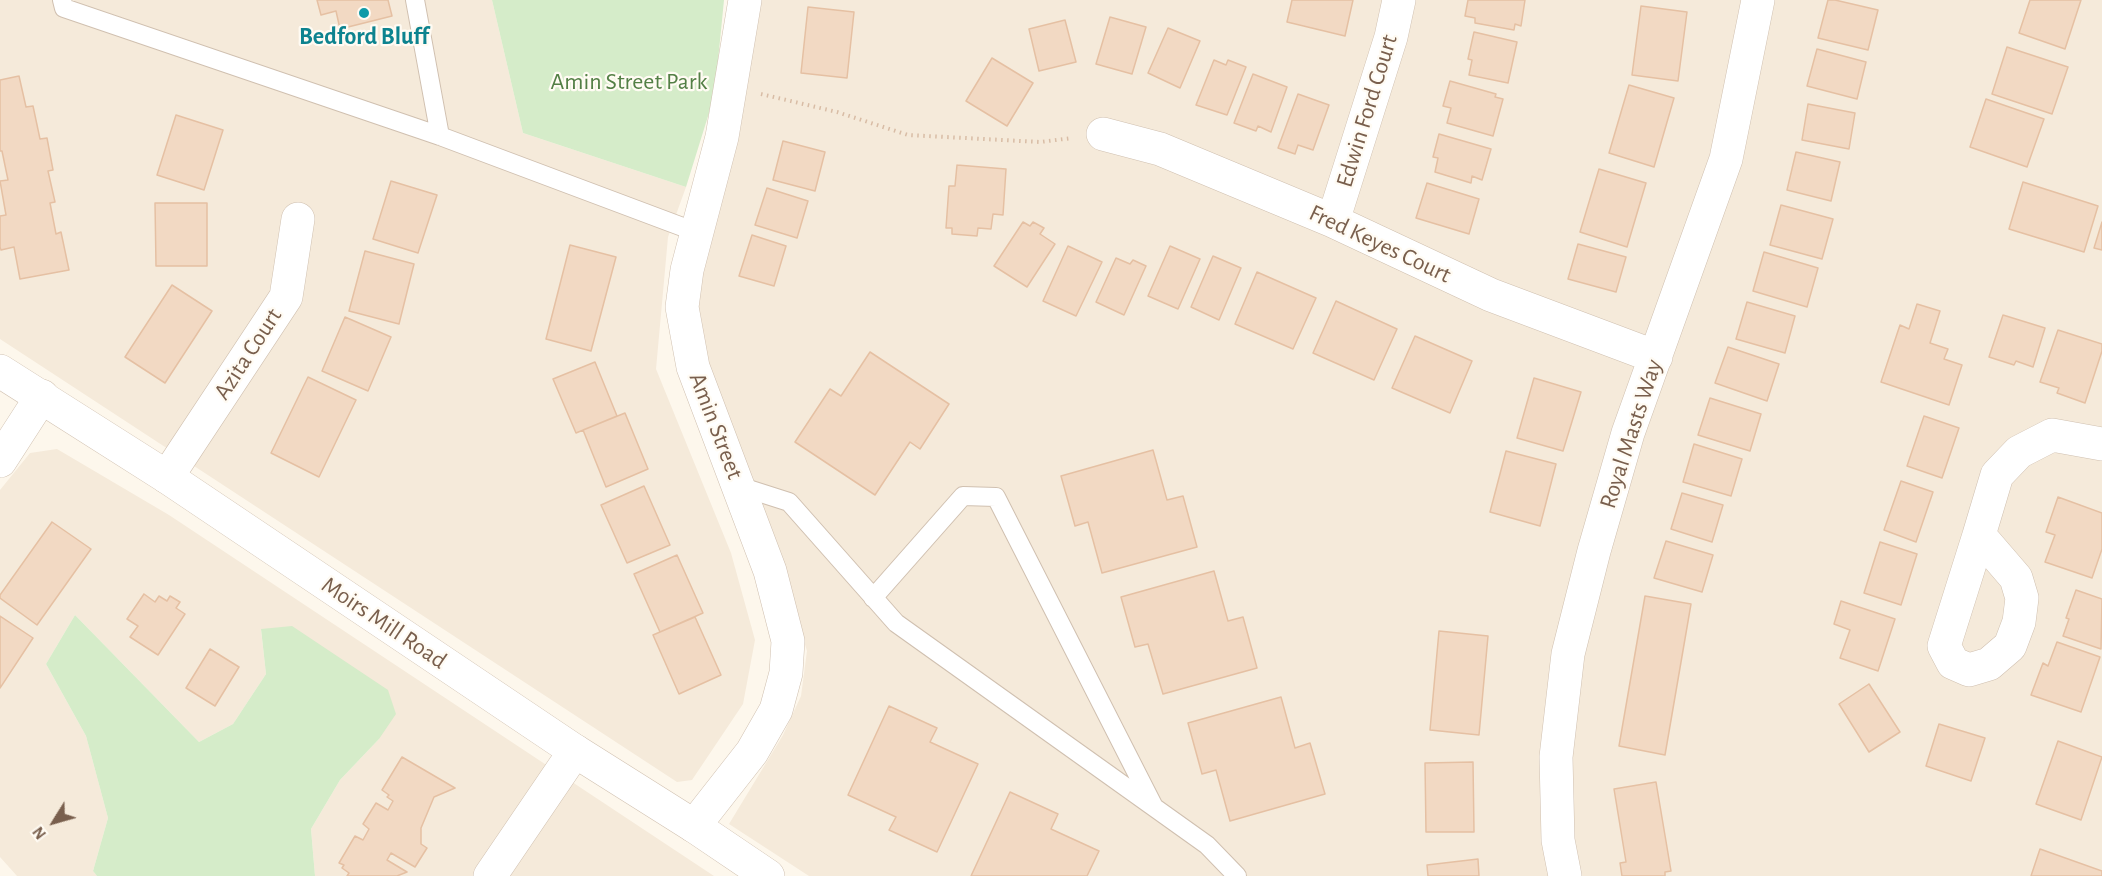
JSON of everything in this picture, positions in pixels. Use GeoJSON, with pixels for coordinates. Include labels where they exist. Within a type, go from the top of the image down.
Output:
{"type":"FeatureCollection","features":[{"type":"Feature","properties":{"kind":"street","name":"Amin Street"},"geometry":{"type":"LineString","coordinates":[[694,826],[752,752],[776,710],[786,673],[788,641],[770,571],[693,367],[682,307],[687,270],[722,136],[745,0]]}},
{"type":"Feature","properties":{"kind":"street","name":"Edwin Ford Court"},"geometry":{"type":"LineString","coordinates":[[1333,221],[1391,37],[1399,0]]}},
{"type":"Feature","properties":{"kind":"street","name":"Royal Masts Way"},"geometry":{"type":"LineString","coordinates":[[1565,876],[1558,840],[1556,757],[1568,654],[1594,551],[1628,433],[1726,159],[1758,0]]}},
{"type":"Feature","properties":{"kind":"street","name":"Fred Keyes Court"},"geometry":{"type":"LineString","coordinates":[[1103,134],[1160,149],[1333,221],[1491,295],[1656,357]]}},
{"type":"Feature","properties":{"kind":"street","name":"Azita Court"},"geometry":{"type":"LineString","coordinates":[[167,477],[286,297],[298,219]]}},
{"type":"Feature","properties":{"kind":"street","name":"Moirs Mill Road"},"geometry":{"type":"LineString","coordinates":[[0,371],[167,477],[574,751],[694,826],[768,876]]}},
{"type":"Feature","properties":{"kind":"street"},"geometry":{"type":"LineString","coordinates":[[0,461],[42,396]]}},
{"type":"Feature","properties":{"kind":"street"},"geometry":{"type":"LineString","coordinates":[[1979,535],[1997,475],[2019,452],[2052,435],[2102,444]]}},
{"type":"Feature","properties":{"kind":"street"},"geometry":{"type":"LineString","coordinates":[[490,876],[574,751]]}},
{"type":"Feature","properties":{"kind":"lane"},"geometry":{"type":"LineString","coordinates":[[62,0],[64,8],[440,136],[696,232]]}},
{"type":"Feature","properties":{"kind":"lane"},"geometry":{"type":"LineString","coordinates":[[415,0],[440,136]]}},
{"type":"Feature","properties":{"kind":"lane"},"geometry":{"type":"LineString","coordinates":[[739,486],[789,502],[896,623],[1207,845],[1237,876]]}},
{"type":"Feature","properties":{"kind":"lane"},"geometry":{"type":"LineString","coordinates":[[873,598],[963,496],[996,497],[1157,811]]}},
{"type":"Feature","properties":{"kind":"path"},"geometry":{"type":"LineString","coordinates":[[732,86],[837,112],[908,135],[1040,142],[1103,134]]}},
{"type":"Feature","properties":{"kind":"shaded area"},"geometry":{"type":"Polygon","coordinates":[[[0,0],[492,0],[523,133],[686,187],[668,237],[656,369],[731,553],[755,640],[743,704],[692,780],[677,782],[0,339],[0,0]]]}},
{"type":"Feature","properties":{"kind":"shaded area"},"geometry":{"type":"Polygon","coordinates":[[[758,0],[2102,0],[2102,876],[809,876],[729,824],[783,735],[801,696],[807,651],[769,530],[705,374],[696,280],[740,131],[758,0]]]}},
{"type":"Feature","properties":{"kind":"shaded area"},"geometry":{"type":"Polygon","coordinates":[[[57,449],[169,515],[714,876],[315,876],[311,829],[340,780],[379,739],[261,630],[266,674],[233,724],[199,742],[75,615],[46,664],[86,736],[108,818],[93,871],[97,876],[17,876],[0,857],[0,490],[30,453],[57,449]]]}},
{"type":"Feature","properties":{"kind":"green space","name":"Amin Street Park"},"geometry":{"type":"Polygon","coordinates":[[[492,0],[724,0],[716,81],[709,113],[686,187],[523,133],[492,0]]]}},
{"type":"Feature","properties":{"kind":"green space"},"geometry":{"type":"Polygon","coordinates":[[[75,615],[199,742],[233,724],[266,674],[261,629],[292,626],[388,690],[396,714],[379,739],[340,780],[311,829],[315,876],[97,876],[93,871],[108,818],[86,736],[46,664],[75,615]]]}},
{"type":"Feature","properties":{"kind":"building","name":"Bedford Bluff"},"geometry":{"type":"Polygon","coordinates":[[[317,0],[388,0],[392,16],[340,29],[336,11],[321,15],[317,0]]]}},
{"type":"Feature","properties":{"kind":"building"},"geometry":{"type":"Polygon","coordinates":[[[1292,0],[1353,0],[1345,36],[1287,22],[1292,0]]]}},
{"type":"Feature","properties":{"kind":"building"},"geometry":{"type":"Polygon","coordinates":[[[1468,0],[1525,0],[1521,26],[1515,24],[1514,30],[1475,23],[1475,18],[1465,16],[1468,0]]]}},
{"type":"Feature","properties":{"kind":"building"},"geometry":{"type":"Polygon","coordinates":[[[1828,0],[1878,10],[1868,50],[1818,38],[1828,0]]]}},
{"type":"Feature","properties":{"kind":"building"},"geometry":{"type":"Polygon","coordinates":[[[2030,0],[2081,0],[2065,49],[2019,33],[2030,0]]]}},
{"type":"Feature","properties":{"kind":"building"},"geometry":{"type":"Polygon","coordinates":[[[1641,6],[1687,12],[1678,81],[1632,75],[1641,6]]]}},
{"type":"Feature","properties":{"kind":"building"},"geometry":{"type":"Polygon","coordinates":[[[808,7],[854,12],[847,78],[801,73],[808,7]]]}},
{"type":"Feature","properties":{"kind":"building"},"geometry":{"type":"Polygon","coordinates":[[[1110,17],[1146,27],[1132,74],[1096,64],[1110,17]]]}},
{"type":"Feature","properties":{"kind":"building"},"geometry":{"type":"Polygon","coordinates":[[[1065,20],[1076,62],[1039,71],[1029,29],[1065,20]]]}},
{"type":"Feature","properties":{"kind":"building"},"geometry":{"type":"Polygon","coordinates":[[[1168,28],[1200,41],[1180,88],[1148,73],[1168,28]]]}},
{"type":"Feature","properties":{"kind":"building"},"geometry":{"type":"Polygon","coordinates":[[[1474,32],[1517,42],[1508,83],[1469,75],[1472,60],[1468,59],[1474,32]]]}},
{"type":"Feature","properties":{"kind":"building"},"geometry":{"type":"Polygon","coordinates":[[[2007,47],[2068,67],[2052,114],[1992,94],[2007,47]]]}},
{"type":"Feature","properties":{"kind":"building"},"geometry":{"type":"Polygon","coordinates":[[[1817,49],[1866,62],[1857,99],[1807,86],[1817,49]]]}},
{"type":"Feature","properties":{"kind":"building"},"geometry":{"type":"Polygon","coordinates":[[[992,58],[1033,83],[1007,126],[966,101],[992,58]]]}},
{"type":"Feature","properties":{"kind":"building"},"geometry":{"type":"Polygon","coordinates":[[[1214,60],[1226,65],[1228,60],[1246,67],[1227,115],[1196,105],[1214,60]]]}},
{"type":"Feature","properties":{"kind":"building"},"geometry":{"type":"Polygon","coordinates":[[[1253,74],[1287,87],[1271,132],[1258,126],[1256,131],[1234,123],[1253,74]]]}},
{"type":"Feature","properties":{"kind":"building"},"geometry":{"type":"Polygon","coordinates":[[[19,76],[26,107],[33,106],[40,139],[47,138],[53,170],[48,171],[55,202],[50,203],[56,234],[61,232],[69,270],[20,279],[14,247],[1,250],[0,247],[0,216],[6,215],[0,181],[8,180],[2,151],[0,151],[0,80],[19,76]]]}},
{"type":"Feature","properties":{"kind":"building"},"geometry":{"type":"Polygon","coordinates":[[[1450,81],[1496,94],[1495,97],[1503,99],[1493,136],[1447,123],[1451,108],[1443,106],[1450,81]]]}},
{"type":"Feature","properties":{"kind":"building"},"geometry":{"type":"Polygon","coordinates":[[[1629,85],[1674,98],[1654,167],[1609,153],[1629,85]]]}},
{"type":"Feature","properties":{"kind":"building"},"geometry":{"type":"Polygon","coordinates":[[[1298,94],[1329,105],[1313,150],[1298,145],[1295,154],[1278,148],[1298,94]]]}},
{"type":"Feature","properties":{"kind":"building"},"geometry":{"type":"Polygon","coordinates":[[[1986,99],[2044,119],[2027,167],[1970,147],[1986,99]]]}},
{"type":"Feature","properties":{"kind":"building"},"geometry":{"type":"Polygon","coordinates":[[[1808,104],[1855,113],[1849,149],[1802,140],[1808,104]]]}},
{"type":"Feature","properties":{"kind":"building"},"geometry":{"type":"Polygon","coordinates":[[[176,115],[223,130],[204,190],[157,175],[176,115]]]}},
{"type":"Feature","properties":{"kind":"building"},"geometry":{"type":"Polygon","coordinates":[[[1439,134],[1491,149],[1482,180],[1472,176],[1471,183],[1435,172],[1438,158],[1433,157],[1439,134]]]}},
{"type":"Feature","properties":{"kind":"building"},"geometry":{"type":"Polygon","coordinates":[[[783,141],[825,152],[815,191],[773,180],[783,141]]]}},
{"type":"Feature","properties":{"kind":"building"},"geometry":{"type":"Polygon","coordinates":[[[1796,152],[1840,162],[1831,201],[1787,190],[1796,152]]]}},
{"type":"Feature","properties":{"kind":"building"},"geometry":{"type":"Polygon","coordinates":[[[957,165],[1006,169],[1003,215],[993,214],[991,229],[978,228],[977,236],[952,234],[952,228],[946,228],[949,186],[955,186],[957,165]]]}},
{"type":"Feature","properties":{"kind":"building"},"geometry":{"type":"Polygon","coordinates":[[[1599,169],[1646,183],[1627,247],[1580,232],[1599,169]]]}},
{"type":"Feature","properties":{"kind":"building"},"geometry":{"type":"Polygon","coordinates":[[[391,181],[437,195],[418,253],[373,239],[391,181]]]}},
{"type":"Feature","properties":{"kind":"building"},"geometry":{"type":"Polygon","coordinates":[[[2023,182],[2098,206],[2084,252],[2009,229],[2023,182]]]}},
{"type":"Feature","properties":{"kind":"building"},"geometry":{"type":"Polygon","coordinates":[[[1427,183],[1479,199],[1469,234],[1416,218],[1427,183]]]}},
{"type":"Feature","properties":{"kind":"building"},"geometry":{"type":"Polygon","coordinates":[[[767,188],[808,201],[797,238],[755,225],[767,188]]]}},
{"type":"Feature","properties":{"kind":"building"},"geometry":{"type":"Polygon","coordinates":[[[155,203],[207,203],[207,266],[156,266],[155,203]]]}},
{"type":"Feature","properties":{"kind":"building"},"geometry":{"type":"Polygon","coordinates":[[[1781,205],[1833,219],[1822,259],[1770,245],[1781,205]]]}},
{"type":"Feature","properties":{"kind":"building"},"geometry":{"type":"Polygon","coordinates":[[[1023,222],[1030,226],[1033,222],[1044,228],[1040,234],[1055,244],[1027,287],[994,266],[1023,222]]]}},
{"type":"Feature","properties":{"kind":"building"},"geometry":{"type":"Polygon","coordinates":[[[2102,222],[2102,250],[2094,248],[2102,222]]]}},
{"type":"Feature","properties":{"kind":"building"},"geometry":{"type":"Polygon","coordinates":[[[752,235],[786,246],[774,286],[739,276],[752,235]]]}},
{"type":"Feature","properties":{"kind":"building"},"geometry":{"type":"Polygon","coordinates":[[[1578,244],[1626,257],[1616,292],[1568,279],[1578,244]]]}},
{"type":"Feature","properties":{"kind":"building"},"geometry":{"type":"Polygon","coordinates":[[[570,245],[616,257],[591,351],[546,339],[570,245]]]}},
{"type":"Feature","properties":{"kind":"building"},"geometry":{"type":"Polygon","coordinates":[[[1068,246],[1102,262],[1076,316],[1043,301],[1068,246]]]}},
{"type":"Feature","properties":{"kind":"building"},"geometry":{"type":"Polygon","coordinates":[[[1170,246],[1200,259],[1178,309],[1148,296],[1170,246]]]}},
{"type":"Feature","properties":{"kind":"building"},"geometry":{"type":"Polygon","coordinates":[[[365,251],[414,264],[399,324],[349,311],[365,251]]]}},
{"type":"Feature","properties":{"kind":"building"},"geometry":{"type":"Polygon","coordinates":[[[1764,252],[1818,268],[1807,307],[1753,291],[1764,252]]]}},
{"type":"Feature","properties":{"kind":"building"},"geometry":{"type":"Polygon","coordinates":[[[1213,256],[1241,268],[1219,320],[1191,307],[1213,256]]]}},
{"type":"Feature","properties":{"kind":"building"},"geometry":{"type":"Polygon","coordinates":[[[1116,258],[1130,264],[1133,260],[1146,266],[1124,315],[1096,302],[1116,258]]]}},
{"type":"Feature","properties":{"kind":"building"},"geometry":{"type":"Polygon","coordinates":[[[1257,272],[1316,298],[1293,349],[1235,324],[1257,272]]]}},
{"type":"Feature","properties":{"kind":"building"},"geometry":{"type":"Polygon","coordinates":[[[172,285],[212,311],[165,383],[125,357],[172,285]]]}},
{"type":"Feature","properties":{"kind":"building"},"geometry":{"type":"Polygon","coordinates":[[[1336,301],[1397,329],[1374,380],[1313,353],[1336,301]]]}},
{"type":"Feature","properties":{"kind":"building"},"geometry":{"type":"Polygon","coordinates":[[[1747,302],[1795,316],[1785,353],[1736,339],[1747,302]]]}},
{"type":"Feature","properties":{"kind":"building"},"geometry":{"type":"Polygon","coordinates":[[[1917,304],[1940,311],[1930,343],[1948,349],[1944,359],[1962,365],[1949,405],[1881,382],[1900,325],[1909,329],[1917,304]]]}},
{"type":"Feature","properties":{"kind":"building"},"geometry":{"type":"Polygon","coordinates":[[[2003,315],[2045,328],[2033,367],[2016,361],[2014,365],[1989,357],[2003,315]]]}},
{"type":"Feature","properties":{"kind":"building"},"geometry":{"type":"Polygon","coordinates":[[[345,317],[391,337],[368,391],[322,371],[345,317]]]}},
{"type":"Feature","properties":{"kind":"building"},"geometry":{"type":"Polygon","coordinates":[[[2058,330],[2102,344],[2102,351],[2085,403],[2057,393],[2059,388],[2040,382],[2058,330]]]}},
{"type":"Feature","properties":{"kind":"building"},"geometry":{"type":"Polygon","coordinates":[[[1415,336],[1472,361],[1450,413],[1392,388],[1415,336]]]}},
{"type":"Feature","properties":{"kind":"building"},"geometry":{"type":"Polygon","coordinates":[[[1728,347],[1779,364],[1767,401],[1715,383],[1728,347]]]}},
{"type":"Feature","properties":{"kind":"building"},"geometry":{"type":"Polygon","coordinates":[[[870,352],[949,404],[920,449],[910,442],[875,495],[795,442],[830,389],[841,396],[870,352]]]}},
{"type":"Feature","properties":{"kind":"building"},"geometry":{"type":"Polygon","coordinates":[[[595,362],[617,416],[576,433],[553,379],[595,362]]]}},
{"type":"Feature","properties":{"kind":"building"},"geometry":{"type":"Polygon","coordinates":[[[308,377],[356,400],[319,477],[271,453],[308,377]]]}},
{"type":"Feature","properties":{"kind":"building"},"geometry":{"type":"Polygon","coordinates":[[[1534,378],[1581,392],[1563,451],[1517,438],[1534,378]]]}},
{"type":"Feature","properties":{"kind":"building"},"geometry":{"type":"Polygon","coordinates":[[[1710,398],[1761,414],[1750,451],[1698,435],[1710,398]]]}},
{"type":"Feature","properties":{"kind":"building"},"geometry":{"type":"Polygon","coordinates":[[[625,413],[648,469],[606,487],[583,430],[625,413]]]}},
{"type":"Feature","properties":{"kind":"building"},"geometry":{"type":"Polygon","coordinates":[[[1924,416],[1959,428],[1942,478],[1907,466],[1924,416]]]}},
{"type":"Feature","properties":{"kind":"building"},"geometry":{"type":"Polygon","coordinates":[[[1694,444],[1742,459],[1731,496],[1683,482],[1694,444]]]}},
{"type":"Feature","properties":{"kind":"building"},"geometry":{"type":"Polygon","coordinates":[[[1153,450],[1167,500],[1183,496],[1197,547],[1102,573],[1088,522],[1075,526],[1061,476],[1153,450]]]}},
{"type":"Feature","properties":{"kind":"building"},"geometry":{"type":"Polygon","coordinates":[[[1506,451],[1556,464],[1540,526],[1490,512],[1506,451]]]}},
{"type":"Feature","properties":{"kind":"building"},"geometry":{"type":"Polygon","coordinates":[[[1901,481],[1933,492],[1916,542],[1884,530],[1901,481]]]}},
{"type":"Feature","properties":{"kind":"building"},"geometry":{"type":"Polygon","coordinates":[[[644,486],[670,545],[627,563],[601,505],[644,486]]]}},
{"type":"Feature","properties":{"kind":"building"},"geometry":{"type":"Polygon","coordinates":[[[1682,493],[1723,505],[1712,542],[1671,529],[1682,493]]]}},
{"type":"Feature","properties":{"kind":"building"},"geometry":{"type":"Polygon","coordinates":[[[2058,497],[2102,513],[2102,549],[2092,578],[2045,562],[2055,535],[2046,532],[2058,497]]]}},
{"type":"Feature","properties":{"kind":"building"},"geometry":{"type":"Polygon","coordinates":[[[52,522],[91,549],[37,625],[0,598],[0,595],[52,522]]]}},
{"type":"Feature","properties":{"kind":"building"},"geometry":{"type":"Polygon","coordinates":[[[1666,541],[1713,555],[1702,592],[1654,578],[1666,541]]]}},
{"type":"Feature","properties":{"kind":"building"},"geometry":{"type":"Polygon","coordinates":[[[1880,542],[1917,554],[1901,605],[1864,593],[1880,542]]]}},
{"type":"Feature","properties":{"kind":"building"},"geometry":{"type":"Polygon","coordinates":[[[677,555],[703,613],[660,632],[634,574],[677,555]]]}},
{"type":"Feature","properties":{"kind":"building"},"geometry":{"type":"Polygon","coordinates":[[[1214,571],[1228,621],[1243,617],[1257,668],[1163,694],[1148,644],[1135,647],[1121,597],[1214,571]]]}},
{"type":"Feature","properties":{"kind":"building"},"geometry":{"type":"Polygon","coordinates":[[[2076,590],[2102,599],[2101,649],[2063,636],[2069,619],[2066,618],[2076,590]]]}},
{"type":"Feature","properties":{"kind":"building"},"geometry":{"type":"Polygon","coordinates":[[[144,594],[155,602],[159,596],[167,601],[170,596],[180,602],[176,608],[185,614],[158,655],[130,637],[138,626],[127,619],[144,594]]]}},
{"type":"Feature","properties":{"kind":"building"},"geometry":{"type":"Polygon","coordinates":[[[1645,596],[1691,604],[1665,755],[1619,746],[1645,596]]]}},
{"type":"Feature","properties":{"kind":"building"},"geometry":{"type":"Polygon","coordinates":[[[1841,601],[1895,619],[1878,671],[1840,658],[1850,630],[1834,624],[1841,601]]]}},
{"type":"Feature","properties":{"kind":"building"},"geometry":{"type":"Polygon","coordinates":[[[0,616],[33,638],[0,688],[0,616]]]}},
{"type":"Feature","properties":{"kind":"building"},"geometry":{"type":"Polygon","coordinates":[[[695,617],[721,675],[679,694],[653,635],[695,617]]]}},
{"type":"Feature","properties":{"kind":"building"},"geometry":{"type":"Polygon","coordinates":[[[1439,631],[1488,636],[1479,735],[1430,730],[1439,631]]]}},
{"type":"Feature","properties":{"kind":"building"},"geometry":{"type":"Polygon","coordinates":[[[2057,642],[2100,657],[2081,712],[2031,695],[2043,663],[2048,666],[2057,642]]]}},
{"type":"Feature","properties":{"kind":"building"},"geometry":{"type":"Polygon","coordinates":[[[210,649],[239,667],[215,706],[186,688],[210,649]]]}},
{"type":"Feature","properties":{"kind":"building"},"geometry":{"type":"Polygon","coordinates":[[[1869,684],[1900,732],[1869,752],[1839,704],[1869,684]]]}},
{"type":"Feature","properties":{"kind":"building"},"geometry":{"type":"Polygon","coordinates":[[[1281,697],[1295,748],[1310,743],[1325,794],[1230,821],[1216,770],[1202,774],[1188,723],[1281,697]]]}},
{"type":"Feature","properties":{"kind":"building"},"geometry":{"type":"Polygon","coordinates":[[[889,706],[937,728],[930,742],[978,764],[937,852],[889,830],[896,817],[848,795],[889,706]]]}},
{"type":"Feature","properties":{"kind":"building"},"geometry":{"type":"Polygon","coordinates":[[[1939,724],[1985,738],[1971,781],[1926,766],[1939,724]]]}},
{"type":"Feature","properties":{"kind":"building"},"geometry":{"type":"Polygon","coordinates":[[[2058,741],[2102,757],[2081,820],[2036,804],[2058,741]]]}},
{"type":"Feature","properties":{"kind":"building"},"geometry":{"type":"Polygon","coordinates":[[[402,757],[455,788],[434,797],[421,828],[421,844],[427,848],[415,867],[391,853],[387,860],[407,872],[397,876],[347,876],[349,873],[342,868],[344,865],[339,863],[355,836],[363,840],[369,829],[363,824],[376,803],[388,810],[393,801],[382,790],[402,757]]]}},
{"type":"Feature","properties":{"kind":"building"},"geometry":{"type":"Polygon","coordinates":[[[1473,762],[1474,832],[1426,832],[1425,763],[1473,762]]]}},
{"type":"Feature","properties":{"kind":"building"},"geometry":{"type":"Polygon","coordinates":[[[1656,782],[1671,871],[1665,872],[1665,876],[1622,876],[1620,863],[1626,862],[1614,789],[1656,782]]]}},
{"type":"Feature","properties":{"kind":"building"},"geometry":{"type":"Polygon","coordinates":[[[1010,792],[1058,814],[1051,829],[1099,851],[1087,876],[971,876],[1010,792]]]}},
{"type":"Feature","properties":{"kind":"building"},"geometry":{"type":"Polygon","coordinates":[[[2040,849],[2102,871],[2102,876],[2031,876],[2040,849]]]}},
{"type":"Feature","properties":{"kind":"building"},"geometry":{"type":"Polygon","coordinates":[[[1478,859],[1479,876],[1428,876],[1427,865],[1478,859]]]}},
{"type":"Feature","properties":{"kind":"place","name":"Bedford Bluff"},"geometry":{"type":"Point","coordinates":[364,13]}}]}
